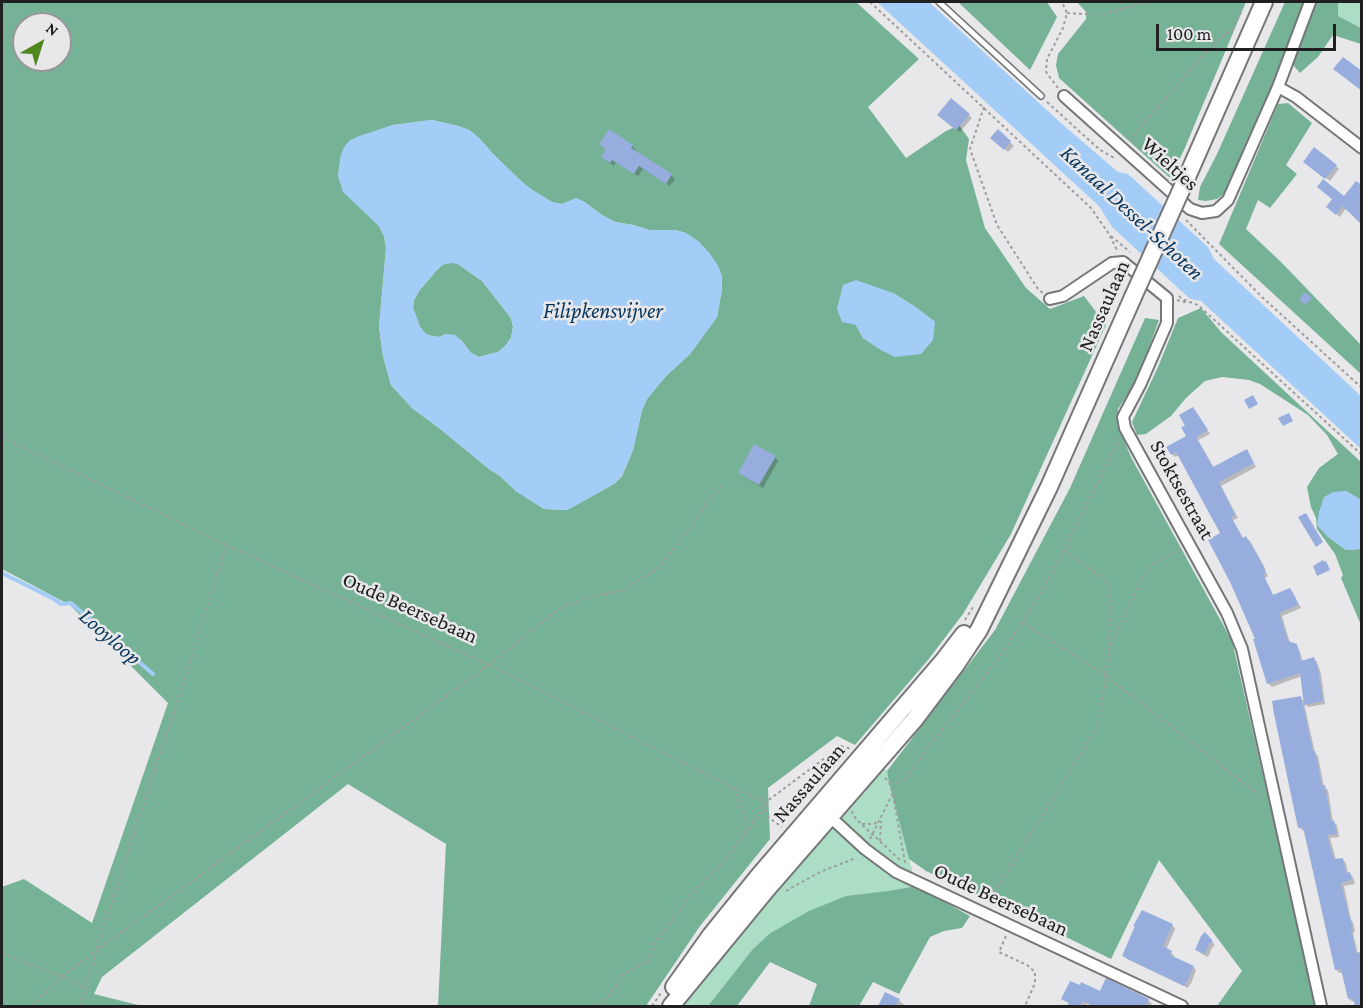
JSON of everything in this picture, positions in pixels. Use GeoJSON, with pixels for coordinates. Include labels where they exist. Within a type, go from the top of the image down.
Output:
{"type":"FeatureCollection","features":[{"type":"Feature","properties":{"kind":"main road","name":"Nassaulaan"},"geometry":{"type":"LineString","coordinates":[[663,1006],[669,994],[724,919],[757,878],[915,719],[979,630],[1048,487],[1264,2]]}},
{"type":"Feature","properties":{"kind":"main road","name":"Nassaulaan"},"geometry":{"type":"LineString","coordinates":[[671,1006],[755,904],[824,812]]}},
{"type":"Feature","properties":{"kind":"street","name":"Wieltjes"},"geometry":{"type":"LineString","coordinates":[[1064,96],[1190,209],[1202,213],[1216,211],[1228,200],[1278,87],[1310,2]]}},
{"type":"Feature","properties":{"kind":"street"},"geometry":{"type":"LineString","coordinates":[[1278,87],[1296,97],[1362,148]]}},
{"type":"Feature","properties":{"kind":"street"},"geometry":{"type":"LineString","coordinates":[[1050,299],[1063,297],[1112,263],[1123,262],[1167,298]]}},
{"type":"Feature","properties":{"kind":"street","name":"Stoktsestraat"},"geometry":{"type":"LineString","coordinates":[[1167,298],[1167,323],[1140,385],[1123,417],[1125,428],[1227,613],[1242,649],[1321,1006]]}},
{"type":"Feature","properties":{"kind":"street","name":"Oude Beersebaan"},"geometry":{"type":"LineString","coordinates":[[824,812],[865,849],[896,872],[1182,1006]]}},
{"type":"Feature","properties":{"kind":"lane"},"geometry":{"type":"LineString","coordinates":[[939,2],[1041,96]]}},
{"type":"Feature","properties":{"kind":"path"},"geometry":{"type":"LineString","coordinates":[[870,2],[1091,208],[1109,234],[1123,262]]}},
{"type":"Feature","properties":{"kind":"path"},"geometry":{"type":"LineString","coordinates":[[1062,2],[1067,13],[1063,28],[1047,59],[1046,72],[1064,96]]}},
{"type":"Feature","properties":{"kind":"path"},"geometry":{"type":"LineString","coordinates":[[1067,13],[1100,15],[1146,2]]}},
{"type":"Feature","properties":{"kind":"path"},"geometry":{"type":"LineString","coordinates":[[1122,148],[1214,43],[1233,28],[1240,14],[1246,14]]}},
{"type":"Feature","properties":{"kind":"path"},"geometry":{"type":"LineString","coordinates":[[1041,96],[1100,150],[1118,160]]}},
{"type":"Feature","properties":{"kind":"path"},"geometry":{"type":"LineString","coordinates":[[984,107],[970,149],[996,225],[1038,289],[1050,299]]}},
{"type":"Feature","properties":{"kind":"path"},"geometry":{"type":"LineString","coordinates":[[1187,220],[1262,297],[1362,388]]}},
{"type":"Feature","properties":{"kind":"path"},"geometry":{"type":"LineString","coordinates":[[1167,298],[1198,305],[1362,455]]}},
{"type":"Feature","properties":{"kind":"path"},"geometry":{"type":"LineString","coordinates":[[889,782],[908,779],[922,755],[996,662],[1064,550],[1125,428]]}},
{"type":"Feature","properties":{"kind":"path","name":"Oude Beersebaan"},"geometry":{"type":"LineString","coordinates":[[2,437],[226,545],[489,665],[766,802]]}},
{"type":"Feature","properties":{"kind":"path"},"geometry":{"type":"LineString","coordinates":[[32,1006],[62,977],[96,951],[489,665],[560,608],[586,598],[622,590],[659,568],[721,485]]}},
{"type":"Feature","properties":{"kind":"path"},"geometry":{"type":"LineString","coordinates":[[81,1006],[96,951],[188,672],[226,545]]}},
{"type":"Feature","properties":{"kind":"path"},"geometry":{"type":"LineString","coordinates":[[1109,649],[1140,584],[1153,564],[1191,546]]}},
{"type":"Feature","properties":{"kind":"path"},"geometry":{"type":"LineString","coordinates":[[982,913],[1098,726],[1109,649],[1109,586],[1104,579],[1064,550]]}},
{"type":"Feature","properties":{"kind":"path"},"geometry":{"type":"LineString","coordinates":[[964,621],[974,606]]}},
{"type":"Feature","properties":{"kind":"path"},"geometry":{"type":"LineString","coordinates":[[1022,622],[1106,676],[1279,811]]}},
{"type":"Feature","properties":{"kind":"path"},"geometry":{"type":"LineString","coordinates":[[601,1006],[625,973],[648,963],[656,941],[692,894],[726,859],[766,802],[841,746],[851,749]]}},
{"type":"Feature","properties":{"kind":"path"},"geometry":{"type":"LineString","coordinates":[[853,815],[905,863],[893,793],[889,782],[881,774]]}},
{"type":"Feature","properties":{"kind":"path"},"geometry":{"type":"LineString","coordinates":[[734,788],[746,832]]}},
{"type":"Feature","properties":{"kind":"path"},"geometry":{"type":"LineString","coordinates":[[873,834],[893,793]]}},
{"type":"Feature","properties":{"kind":"path"},"geometry":{"type":"LineString","coordinates":[[766,802],[765,809],[769,818],[785,829]]}},
{"type":"Feature","properties":{"kind":"path"},"geometry":{"type":"LineString","coordinates":[[861,824],[874,824],[881,818]]}},
{"type":"Feature","properties":{"kind":"path"},"geometry":{"type":"LineString","coordinates":[[880,841],[881,818]]}},
{"type":"Feature","properties":{"kind":"path"},"geometry":{"type":"LineString","coordinates":[[782,893],[820,872],[859,857],[865,849]]}},
{"type":"Feature","properties":{"kind":"path"},"geometry":{"type":"LineString","coordinates":[[1011,927],[999,952],[1027,965],[1035,972],[1035,983],[1025,1006]]}},
{"type":"Feature","properties":{"kind":"path"},"geometry":{"type":"LineString","coordinates":[[2,953],[86,989]]}},
{"type":"Feature","properties":{"kind":"path"},"geometry":{"type":"LineString","coordinates":[[652,1006],[663,989]]}},
{"type":"Feature","properties":{"kind":"green space"},"geometry":{"type":"Polygon","coordinates":[[[2,2],[856,2],[919,59],[868,107],[906,158],[959,125],[969,139],[966,160],[985,228],[1026,288],[1050,309],[1084,296],[1106,325],[1011,534],[963,614],[928,660],[855,745],[837,736],[768,788],[770,839],[700,926],[646,1006],[438,1006],[446,844],[348,784],[102,977],[94,994],[142,1006],[2,1006],[2,887],[24,879],[92,923],[168,703],[70,605],[2,569],[2,2]],[[432,120],[393,125],[382,129],[341,155],[338,175],[343,191],[379,226],[384,236],[386,248],[379,327],[383,356],[391,385],[412,408],[516,491],[544,509],[567,510],[614,484],[622,476],[633,450],[642,410],[647,399],[666,376],[690,354],[717,317],[722,277],[709,253],[686,233],[675,230],[649,230],[615,222],[583,201],[570,201],[562,204],[552,202],[521,181],[469,130],[432,120]],[[893,293],[856,325],[863,338],[935,322],[893,293]]]}},
{"type":"Feature","properties":{"kind":"green space"},"geometry":{"type":"Polygon","coordinates":[[[958,2],[1047,2],[1057,17],[1030,70],[958,2]]]}},
{"type":"Feature","properties":{"kind":"green space"},"geometry":{"type":"Polygon","coordinates":[[[1077,2],[1246,2],[1170,178],[1059,78],[1056,65],[1058,54],[1086,19],[1086,12],[1077,2]]]}},
{"type":"Feature","properties":{"kind":"green space"},"geometry":{"type":"Polygon","coordinates":[[[1285,2],[1306,2],[1276,77],[1225,193],[1217,199],[1198,200],[1200,187],[1285,2]]]}},
{"type":"Feature","properties":{"kind":"green space"},"geometry":{"type":"Polygon","coordinates":[[[1315,2],[1338,2],[1338,16],[1361,28],[1361,44],[1333,35],[1318,57],[1300,73],[1291,63],[1315,2]]]}},
{"type":"Feature","properties":{"kind":"green space"},"geometry":{"type":"Polygon","coordinates":[[[1338,2],[1361,2],[1361,28],[1338,16],[1338,2]]]}},
{"type":"Feature","properties":{"kind":"green space"},"geometry":{"type":"Polygon","coordinates":[[[1288,103],[1312,123],[1286,165],[1297,174],[1270,208],[1258,200],[1246,229],[1361,345],[1361,374],[1219,244],[1278,104],[1288,103]]]}},
{"type":"Feature","properties":{"kind":"green space"},"geometry":{"type":"Polygon","coordinates":[[[451,262],[458,264],[482,281],[511,318],[513,327],[511,338],[498,352],[479,357],[471,353],[461,340],[446,334],[439,337],[432,336],[426,334],[420,327],[413,308],[414,300],[436,271],[442,265],[451,262]]]}},
{"type":"Feature","properties":{"kind":"green space"},"geometry":{"type":"Polygon","coordinates":[[[1201,308],[1221,332],[1361,462],[1361,500],[1346,491],[1327,536],[1346,550],[1361,549],[1361,625],[1341,578],[1343,575],[1335,554],[1317,529],[1316,518],[1311,507],[1307,487],[1319,468],[1338,454],[1327,435],[1308,415],[1260,384],[1249,380],[1222,377],[1205,381],[1171,416],[1146,434],[1137,435],[1132,422],[1178,318],[1201,308]]]}},
{"type":"Feature","properties":{"kind":"green space"},"geometry":{"type":"Polygon","coordinates":[[[1145,318],[1159,320],[1137,381],[1118,409],[1117,424],[1132,459],[1232,641],[1316,1006],[1217,1006],[1242,971],[1159,860],[1111,959],[926,871],[909,859],[889,782],[887,771],[995,630],[1070,488],[1145,318]]]}},
{"type":"Feature","properties":{"kind":"green space"},"geometry":{"type":"Polygon","coordinates":[[[881,765],[887,771],[916,886],[888,891],[769,934],[752,950],[708,1006],[684,1006],[687,992],[881,765]]]}},
{"type":"Feature","properties":{"kind":"green space"},"geometry":{"type":"Polygon","coordinates":[[[916,886],[970,916],[962,928],[944,931],[930,937],[899,994],[873,982],[859,1006],[809,1006],[817,984],[770,962],[737,1006],[708,1006],[752,950],[769,934],[809,911],[846,896],[916,886]]]}},
{"type":"Feature","properties":{"kind":"water","name":"Kanaal Dessel-Schoten"},"geometry":{"type":"Polygon","coordinates":[[[877,2],[929,2],[1062,124],[1118,172],[1128,174],[1208,247],[1214,259],[1361,396],[1361,449],[1201,301],[1190,299],[1112,227],[1099,206],[877,2]]]}},
{"type":"Feature","properties":{"kind":"water","name":"Filipkensvijver"},"geometry":{"type":"Polygon","coordinates":[[[432,120],[469,130],[521,181],[552,202],[562,204],[576,198],[615,222],[649,230],[675,230],[686,233],[699,242],[718,266],[722,277],[722,289],[717,317],[690,354],[666,376],[647,399],[642,410],[633,450],[622,475],[614,484],[567,510],[544,509],[516,491],[412,408],[391,385],[383,356],[379,327],[386,248],[384,236],[379,226],[343,192],[338,175],[341,155],[350,140],[393,125],[432,120]],[[458,264],[442,265],[419,291],[413,308],[420,327],[426,334],[432,336],[455,335],[471,353],[479,357],[498,352],[511,338],[513,327],[511,318],[482,281],[458,264]]]}},
{"type":"Feature","properties":{"kind":"water"},"geometry":{"type":"Polygon","coordinates":[[[856,280],[893,293],[935,322],[933,340],[921,354],[895,357],[863,338],[856,325],[842,322],[837,309],[843,285],[856,280]]]}},
{"type":"Feature","properties":{"kind":"water"},"geometry":{"type":"Polygon","coordinates":[[[1346,491],[1361,500],[1361,549],[1346,550],[1327,536],[1317,525],[1324,497],[1333,492],[1346,491]]]}},
{"type":"Feature","properties":{"kind":"building"},"geometry":{"type":"Polygon","coordinates":[[[1343,57],[1362,71],[1362,91],[1333,69],[1343,57]]]}},
{"type":"Feature","properties":{"kind":"building"},"geometry":{"type":"Polygon","coordinates":[[[951,98],[970,114],[956,130],[937,115],[951,98]]]}},
{"type":"Feature","properties":{"kind":"building"},"geometry":{"type":"Polygon","coordinates":[[[609,129],[633,145],[631,148],[672,174],[666,184],[639,166],[634,174],[612,160],[610,163],[601,157],[606,149],[599,144],[609,129]]]}},
{"type":"Feature","properties":{"kind":"building"},"geometry":{"type":"Polygon","coordinates":[[[998,129],[1011,141],[1004,150],[990,138],[998,129]]]}},
{"type":"Feature","properties":{"kind":"building"},"geometry":{"type":"Polygon","coordinates":[[[1314,147],[1337,165],[1325,179],[1303,162],[1314,147]]]}},
{"type":"Feature","properties":{"kind":"building"},"geometry":{"type":"Polygon","coordinates":[[[1323,179],[1344,196],[1356,181],[1362,185],[1362,225],[1342,206],[1336,215],[1326,207],[1332,199],[1317,187],[1323,179]]]}},
{"type":"Feature","properties":{"kind":"building"},"geometry":{"type":"Polygon","coordinates":[[[1305,292],[1312,298],[1305,305],[1299,299],[1305,292]]]}},
{"type":"Feature","properties":{"kind":"building"},"geometry":{"type":"Polygon","coordinates":[[[1253,395],[1258,404],[1249,409],[1244,400],[1253,395]]]}},
{"type":"Feature","properties":{"kind":"building"},"geometry":{"type":"Polygon","coordinates":[[[1193,407],[1208,430],[1196,437],[1213,467],[1247,449],[1254,463],[1219,482],[1235,515],[1231,517],[1243,538],[1246,536],[1264,567],[1266,573],[1263,574],[1273,595],[1290,588],[1296,599],[1298,605],[1279,613],[1288,641],[1297,644],[1301,661],[1314,657],[1323,701],[1304,705],[1300,673],[1267,684],[1253,639],[1255,639],[1231,584],[1208,540],[1220,533],[1176,452],[1171,455],[1166,447],[1186,436],[1181,427],[1185,426],[1179,415],[1193,407]]]}},
{"type":"Feature","properties":{"kind":"building"},"geometry":{"type":"Polygon","coordinates":[[[1289,413],[1293,421],[1283,426],[1278,418],[1289,413]]]}},
{"type":"Feature","properties":{"kind":"building"},"geometry":{"type":"Polygon","coordinates":[[[754,444],[776,456],[759,485],[738,473],[754,444]]]}},
{"type":"Feature","properties":{"kind":"building"},"geometry":{"type":"Polygon","coordinates":[[[1306,513],[1323,542],[1316,547],[1298,517],[1306,513]]]}},
{"type":"Feature","properties":{"kind":"building"},"geometry":{"type":"Polygon","coordinates":[[[1323,560],[1326,561],[1330,570],[1317,576],[1313,566],[1323,560]]]}},
{"type":"Feature","properties":{"kind":"building"},"geometry":{"type":"Polygon","coordinates":[[[1301,696],[1322,786],[1325,785],[1331,821],[1334,820],[1337,834],[1327,835],[1334,859],[1343,858],[1346,873],[1350,872],[1352,880],[1341,883],[1353,929],[1351,929],[1356,953],[1360,952],[1362,958],[1362,964],[1359,965],[1362,983],[1359,983],[1362,1006],[1355,1006],[1353,998],[1348,999],[1341,969],[1335,970],[1303,827],[1298,828],[1274,714],[1272,701],[1301,696]]]}},
{"type":"Feature","properties":{"kind":"building"},"geometry":{"type":"Polygon","coordinates":[[[1142,910],[1173,924],[1163,946],[1172,951],[1170,955],[1194,966],[1184,986],[1122,956],[1135,926],[1133,926],[1142,910]]]}},
{"type":"Feature","properties":{"kind":"building"},"geometry":{"type":"Polygon","coordinates":[[[1205,932],[1213,941],[1209,944],[1205,954],[1195,950],[1205,932]]]}},
{"type":"Feature","properties":{"kind":"building"},"geometry":{"type":"Polygon","coordinates":[[[1106,978],[1149,999],[1146,1006],[1093,1006],[1083,1001],[1080,1006],[1067,1006],[1069,1003],[1061,999],[1070,981],[1080,985],[1081,982],[1100,991],[1106,978]]]}},
{"type":"Feature","properties":{"kind":"building"},"geometry":{"type":"Polygon","coordinates":[[[885,992],[900,999],[895,1006],[878,1006],[885,992]]]}},
{"type":"Feature","properties":{"kind":"waterway","name":"Looyloop"},"geometry":{"type":"LineString","coordinates":[[2,573],[61,604],[71,603],[153,674]]}}]}
